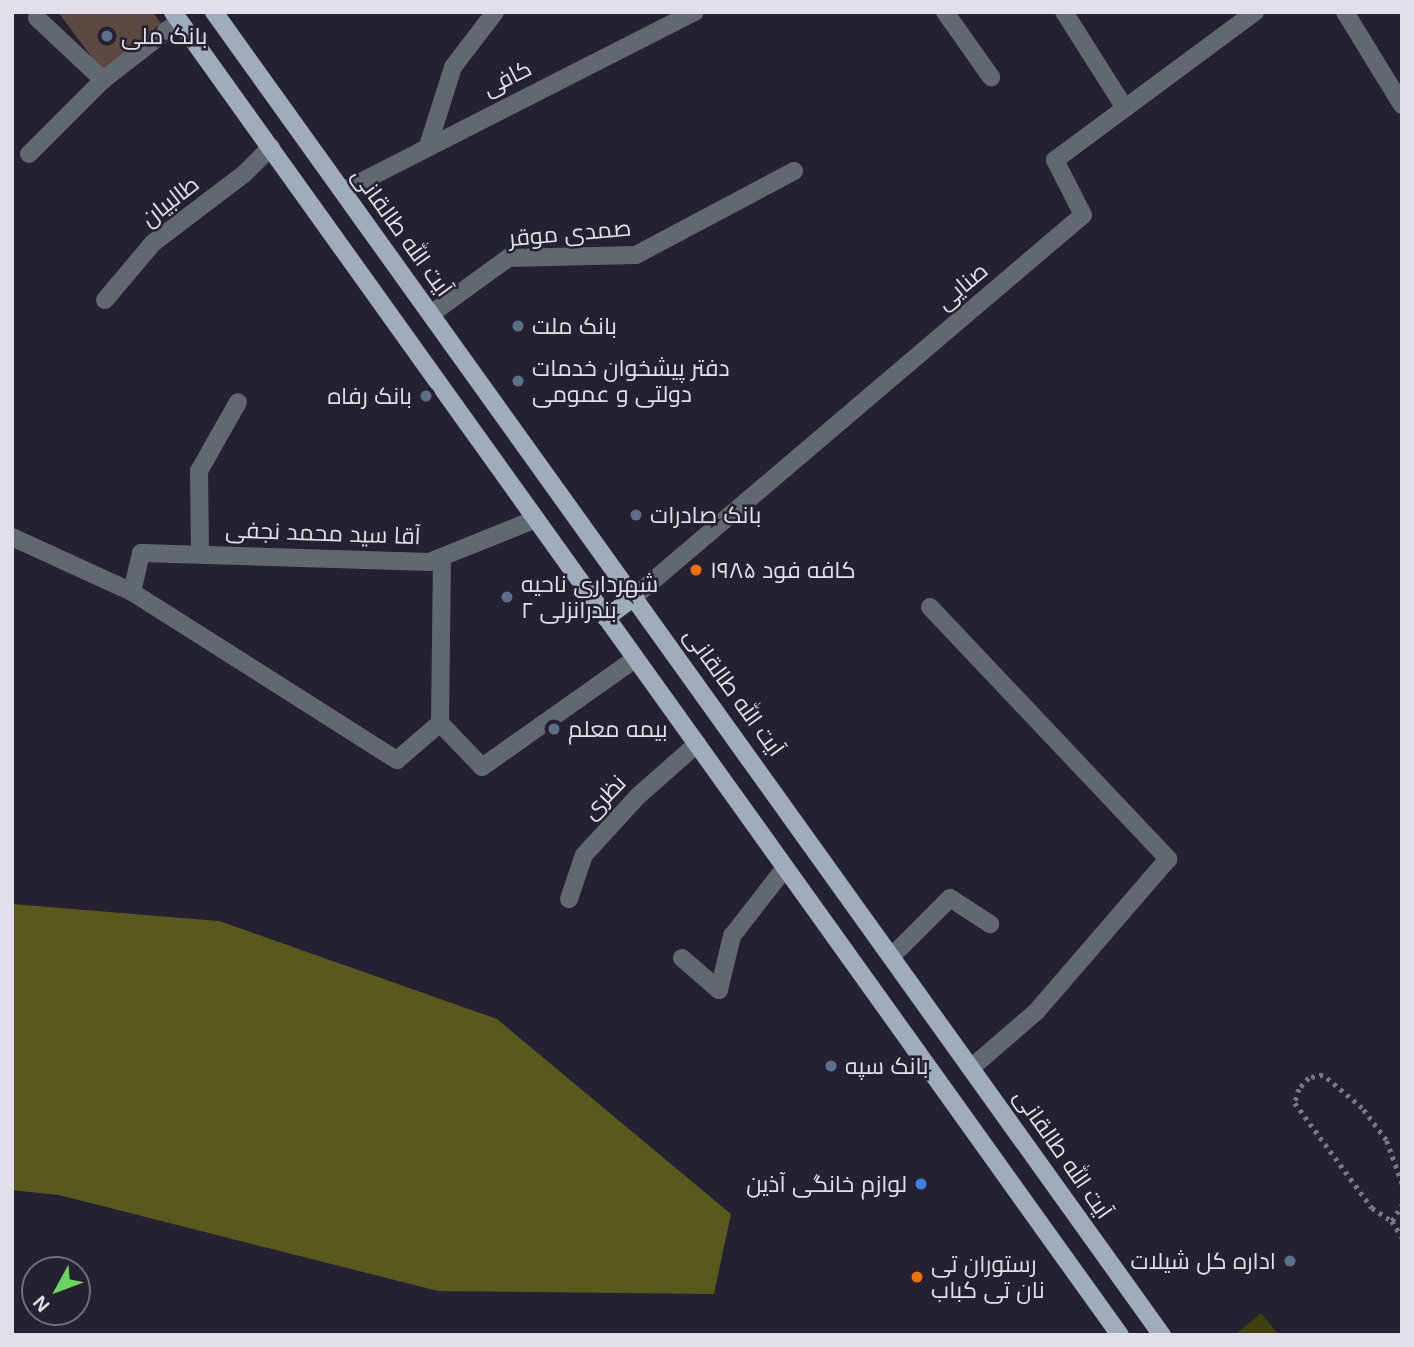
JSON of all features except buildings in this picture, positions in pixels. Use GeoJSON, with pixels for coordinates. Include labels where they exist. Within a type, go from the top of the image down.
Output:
{"type":"FeatureCollection","features":[{"type":"Feature","properties":{"kind":"main road","name":"آیت الله طالقانی"},"geometry":{"type":"LineString","coordinates":[[215,12],[1162,1335]]}},
{"type":"Feature","properties":{"kind":"main road"},"geometry":{"type":"LineString","coordinates":[[176,16],[1119,1335]]}},
{"type":"Feature","properties":{"kind":"main road"},"geometry":{"type":"LineString","coordinates":[[606,618],[635,596]]}},
{"type":"Feature","properties":{"kind":"street"},"geometry":{"type":"LineString","coordinates":[[428,146],[453,67],[495,12]]}},
{"type":"Feature","properties":{"kind":"street","name":"کافی"},"geometry":{"type":"LineString","coordinates":[[342,191],[695,12]]}},
{"type":"Feature","properties":{"kind":"street"},"geometry":{"type":"LineString","coordinates":[[945,12],[991,76]]}},
{"type":"Feature","properties":{"kind":"street"},"geometry":{"type":"LineString","coordinates":[[1064,12],[1125,108]]}},
{"type":"Feature","properties":{"kind":"street","name":"صنایی"},"geometry":{"type":"LineString","coordinates":[[635,596],[1083,215],[1055,160],[1255,12]]}},
{"type":"Feature","properties":{"kind":"street"},"geometry":{"type":"LineString","coordinates":[[1345,12],[1402,105]]}},
{"type":"Feature","properties":{"kind":"street"},"geometry":{"type":"LineString","coordinates":[[29,154],[103,80],[176,16]]}},
{"type":"Feature","properties":{"kind":"street"},"geometry":{"type":"LineString","coordinates":[[37,18],[103,80]]}},
{"type":"Feature","properties":{"kind":"street","name":"طالبیان"},"geometry":{"type":"LineString","coordinates":[[105,300],[153,243],[244,174],[271,147]]}},
{"type":"Feature","properties":{"kind":"street","name":"صمدی موقر"},"geometry":{"type":"LineString","coordinates":[[431,314],[508,258],[636,255],[794,171]]}},
{"type":"Feature","properties":{"kind":"street"},"geometry":{"type":"LineString","coordinates":[[200,553],[199,471],[238,402]]}},
{"type":"Feature","properties":{"kind":"street","name":"آقا سید محمد نجفی"},"geometry":{"type":"LineString","coordinates":[[132,592],[141,553],[429,562],[536,519]]}},
{"type":"Feature","properties":{"kind":"street"},"geometry":{"type":"LineString","coordinates":[[12,537],[132,592],[397,761],[440,723]]}},
{"type":"Feature","properties":{"kind":"street"},"geometry":{"type":"LineString","coordinates":[[442,558],[440,723],[482,767],[635,659]]}},
{"type":"Feature","properties":{"kind":"street"},"geometry":{"type":"LineString","coordinates":[[930,607],[1168,859],[1037,1011],[971,1068]]}},
{"type":"Feature","properties":{"kind":"street","name":"نظری"},"geometry":{"type":"LineString","coordinates":[[569,899],[584,855],[638,796],[697,744]]}},
{"type":"Feature","properties":{"kind":"street"},"geometry":{"type":"LineString","coordinates":[[682,958],[719,990],[732,936],[785,868]]}},
{"type":"Feature","properties":{"kind":"street"},"geometry":{"type":"LineString","coordinates":[[892,956],[950,898],[990,924]]}},
{"type":"Feature","properties":{"kind":"path"},"geometry":{"type":"LineString","coordinates":[[1402,1184],[1386,1140],[1362,1108],[1322,1075],[1309,1078],[1299,1089],[1295,1103],[1372,1208],[1392,1221],[1402,1237]]}},
{"type":"Feature","properties":{"kind":"path"},"geometry":{"type":"LineString","coordinates":[[1392,1221],[1402,1205]]}},
{"type":"Feature","properties":{"kind":"shaded area"},"geometry":{"type":"Polygon","coordinates":[[[12,904],[219,921],[497,1019],[731,1214],[714,1294],[438,1291],[59,1195],[12,1190],[12,904]]]}},
{"type":"Feature","properties":{"kind":"shaded area"},"geometry":{"type":"Polygon","coordinates":[[[1261,1313],[1279,1335],[1235,1335],[1261,1313]]]}},
{"type":"Feature","properties":{"kind":"place","name":"بانک ملی"},"geometry":{"type":"Point","coordinates":[107,36]}},
{"type":"Feature","properties":{"kind":"place","name":"بانک ملت"},"geometry":{"type":"Point","coordinates":[518,326]}},
{"type":"Feature","properties":{"kind":"place","name":"دفتر پیشخوان خدمات دولتی و عمومی"},"geometry":{"type":"Point","coordinates":[518,381]}},
{"type":"Feature","properties":{"kind":"place","name":"بانک رفاه"},"geometry":{"type":"Point","coordinates":[426,396]}},
{"type":"Feature","properties":{"kind":"place","name":"بانک صادرات"},"geometry":{"type":"Point","coordinates":[636,515]}},
{"type":"Feature","properties":{"kind":"place","name":"کافه فود ۱۹۸۵"},"geometry":{"type":"Point","coordinates":[696,570]}},
{"type":"Feature","properties":{"kind":"place","name":"شهرداری ناحیه ۲ بندرانزلی"},"geometry":{"type":"Point","coordinates":[507,597]}},
{"type":"Feature","properties":{"kind":"place","name":"بیمه معلم"},"geometry":{"type":"Point","coordinates":[554,729]}},
{"type":"Feature","properties":{"kind":"place","name":"بانک سپه"},"geometry":{"type":"Point","coordinates":[831,1066]}},
{"type":"Feature","properties":{"kind":"place","name":"لوازم خانگی آذین"},"geometry":{"type":"Point","coordinates":[921,1184]}},
{"type":"Feature","properties":{"kind":"place","name":"اداره کل شیلات"},"geometry":{"type":"Point","coordinates":[1290,1261]}},
{"type":"Feature","properties":{"kind":"place","name":"رستوران تی نان تی کباب"},"geometry":{"type":"Point","coordinates":[917,1277]}}]}
